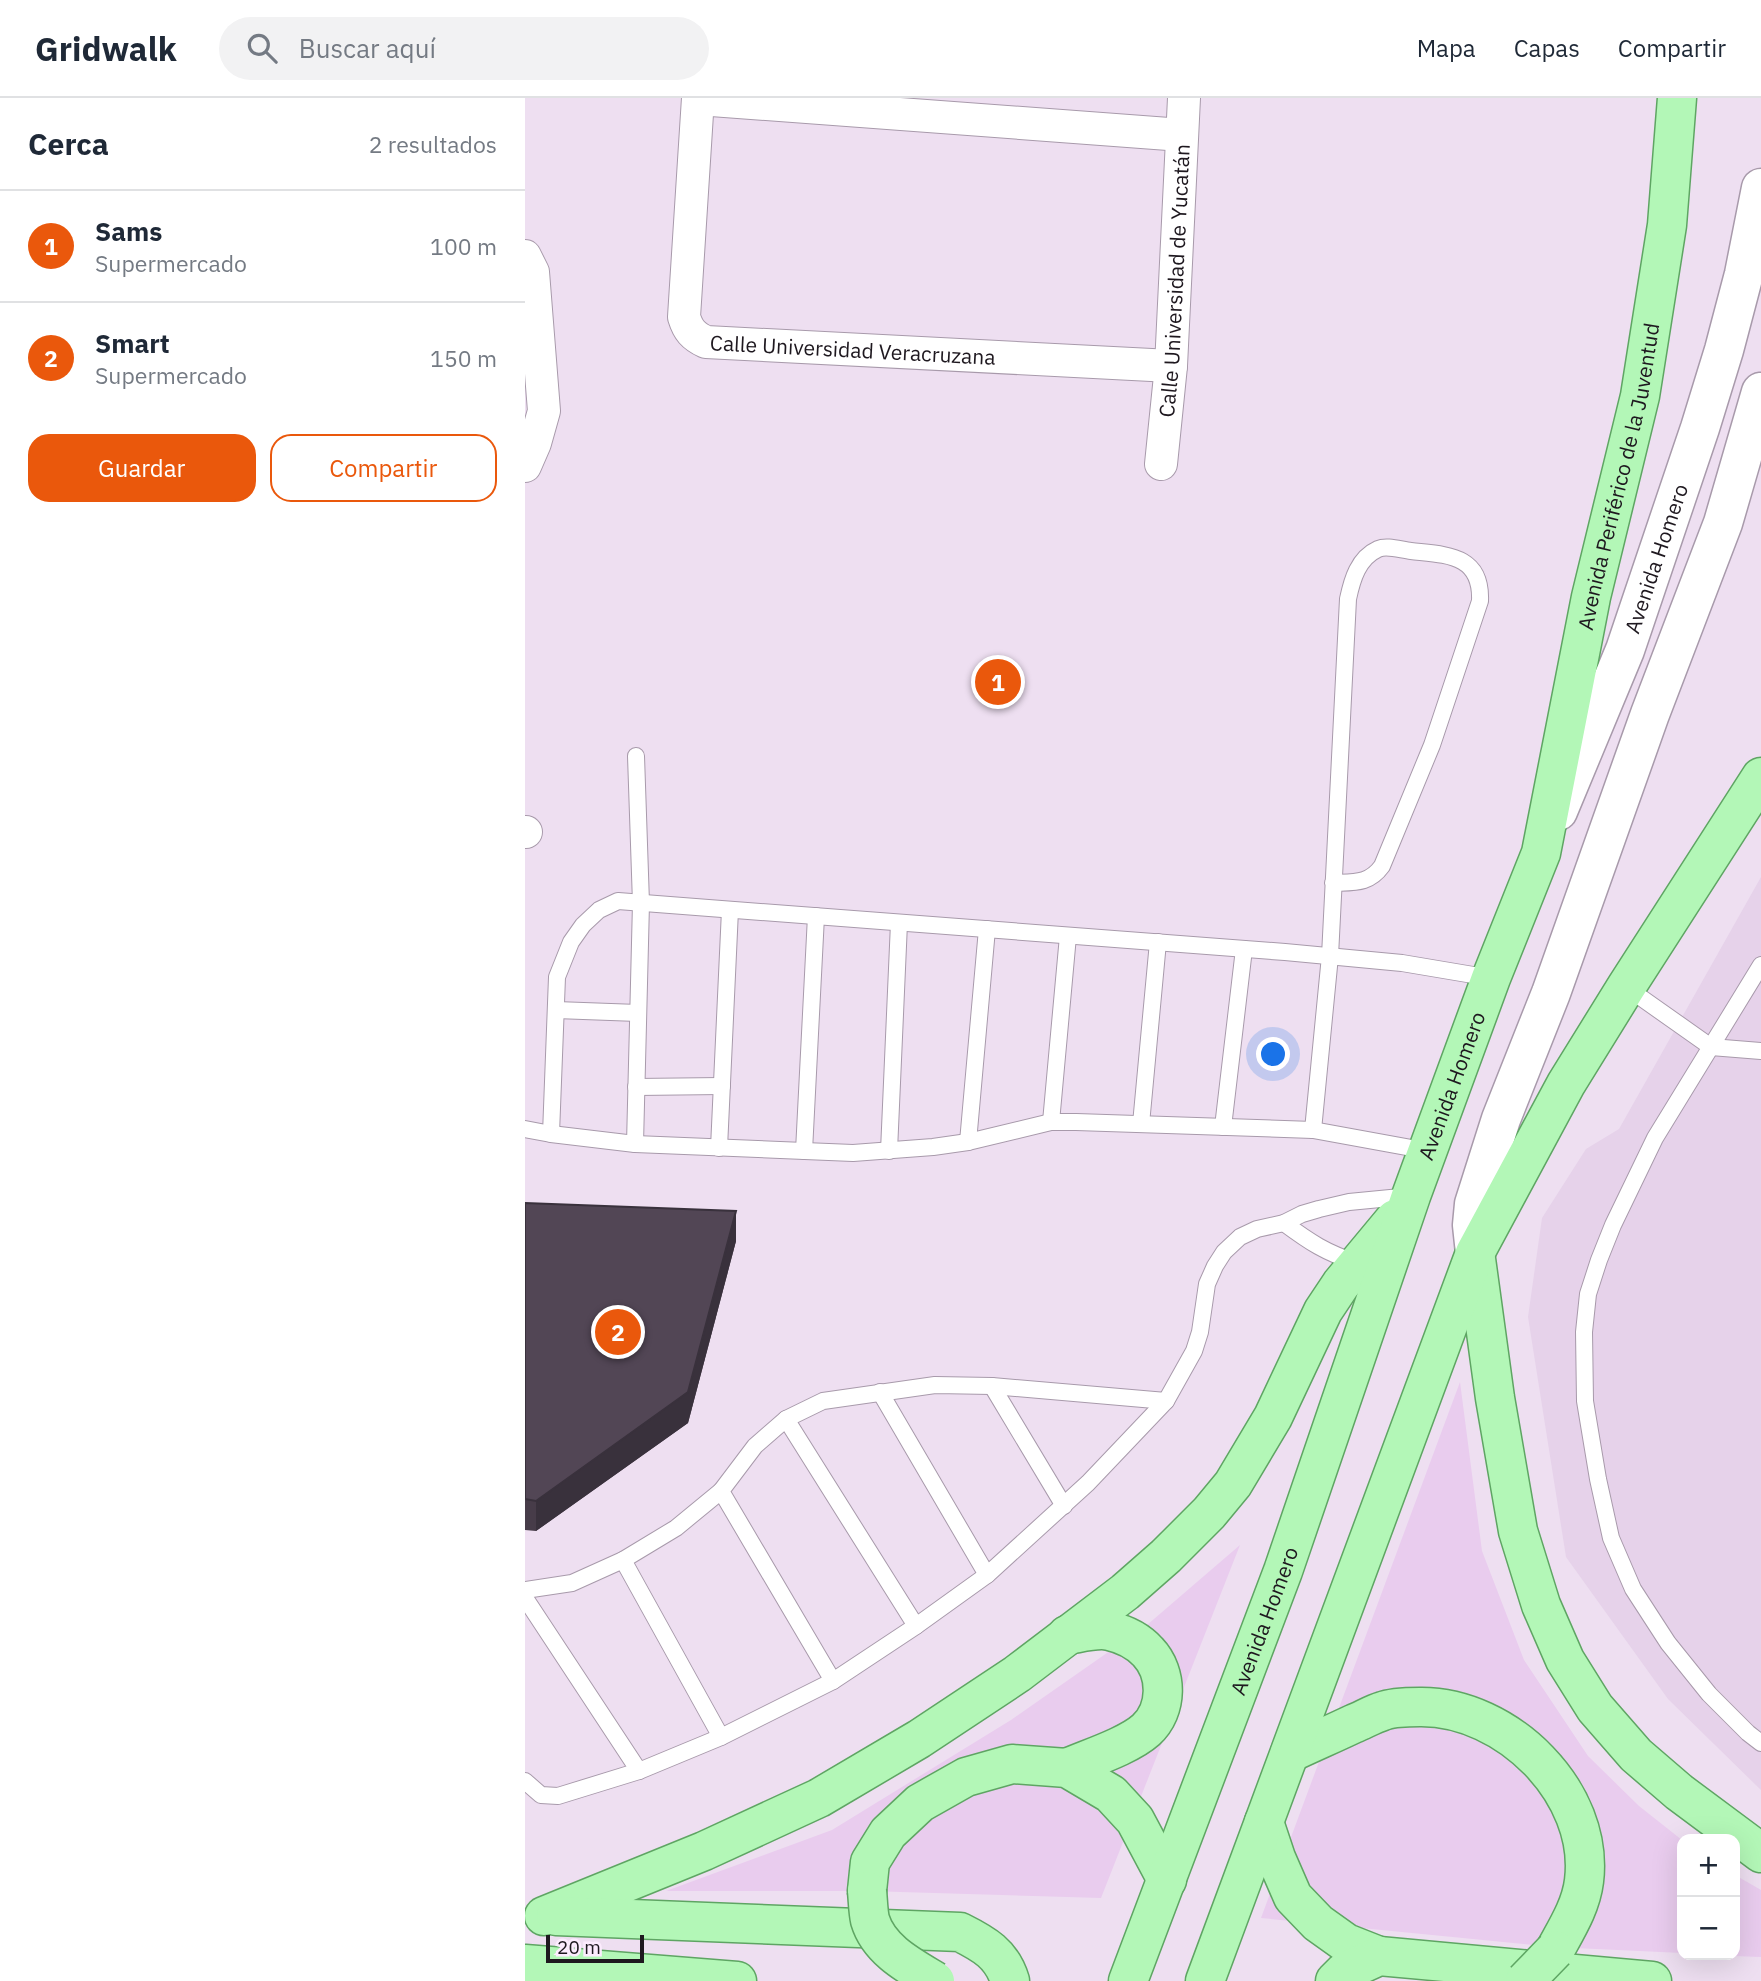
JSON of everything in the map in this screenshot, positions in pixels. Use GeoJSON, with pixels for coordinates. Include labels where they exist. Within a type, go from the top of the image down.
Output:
{"type":"FeatureCollection","features":[{"type":"Feature","properties":{"kind":"main road","name":"Avenida Periférico de la Juventud"},"geometry":{"type":"LineString","coordinates":[[1541,853],[1591,597],[1640,396],[1667,225],[1677,98]]}},
{"type":"Feature","properties":{"kind":"main road","name":"Avenida Homero"},"geometry":{"type":"LineString","coordinates":[[1128,1981],[1283,1571],[1410,1200],[1491,978],[1625,650],[1724,350],[1741,286],[1761,188]]}},
{"type":"Feature","properties":{"kind":"main road"},"geometry":{"type":"LineString","coordinates":[[1761,392],[1723,523],[1650,714],[1551,992],[1501,1119],[1474,1204],[1472,1225],[1495,1398],[1518,1531],[1541,1605],[1565,1660],[1595,1708],[1636,1755],[1679,1792],[1761,1853]]}},
{"type":"Feature","properties":{"kind":"main road"},"geometry":{"type":"LineString","coordinates":[[1205,1981],[1475,1253],[1566,1084],[1761,777]]}},
{"type":"Feature","properties":{"kind":"main road"},"geometry":{"type":"LineString","coordinates":[[535,1915],[704,1851],[820,1798],[919,1739],[1017,1674],[1125,1592],[1209,1513],[1233,1484],[1273,1417],[1323,1311],[1357,1263],[1410,1200]]}},
{"type":"Feature","properties":{"kind":"main road"},"geometry":{"type":"LineString","coordinates":[[1067,1635],[1107,1630],[1129,1638],[1148,1652],[1162,1677],[1162,1699],[1158,1715],[1145,1731],[1121,1745],[1067,1768]]}},
{"type":"Feature","properties":{"kind":"main road"},"geometry":{"type":"LineString","coordinates":[[1290,1753],[1385,1710],[1421,1707],[1446,1709],[1478,1719],[1509,1734],[1539,1759],[1560,1787],[1576,1818],[1585,1850],[1584,1882],[1575,1913],[1555,1950],[1525,1981]]}},
{"type":"Feature","properties":{"kind":"main road"},"geometry":{"type":"LineString","coordinates":[[935,1981],[894,1954],[879,1937],[870,1919],[867,1891],[870,1862],[888,1833],[920,1803],[966,1777],[1012,1764],[1067,1768],[1111,1794],[1135,1820],[1167,1880]]}},
{"type":"Feature","properties":{"kind":"main road"},"geometry":{"type":"LineString","coordinates":[[1264,1822],[1293,1897],[1318,1923],[1346,1943],[1379,1956],[1652,1981]]}},
{"type":"Feature","properties":{"kind":"main road"},"geometry":{"type":"LineString","coordinates":[[535,1915],[960,1932],[985,1944],[1006,1967],[1010,1981]]}},
{"type":"Feature","properties":{"kind":"main road"},"geometry":{"type":"LineString","coordinates":[[1335,1981],[1344,1972],[1379,1956]]}},
{"type":"Feature","properties":{"kind":"main road"},"geometry":{"type":"LineString","coordinates":[[525,1965],[737,1981]]}},
{"type":"Feature","properties":{"kind":"street"},"geometry":{"type":"LineString","coordinates":[[698,98],[1182,135]]}},
{"type":"Feature","properties":{"kind":"street","name":"Calle Universidad Veracruzana"},"geometry":{"type":"LineString","coordinates":[[698,98],[684,317],[687,328],[695,337],[706,342],[1171,366]]}},
{"type":"Feature","properties":{"kind":"street","name":"Calle Universidad de Yucatán"},"geometry":{"type":"LineString","coordinates":[[1161,464],[1171,366],[1184,98]]}},
{"type":"Feature","properties":{"kind":"street"},"geometry":{"type":"LineString","coordinates":[[525,256],[533,272],[544,411],[525,466]]}},
{"type":"Feature","properties":{"kind":"lane"},"geometry":{"type":"LineString","coordinates":[[1313,1130],[1330,956],[1333,883],[1348,599],[1353,577],[1361,564],[1381,548],[1453,556],[1468,564],[1475,575],[1481,588],[1480,601],[1432,745],[1382,866],[1365,881],[1333,883]]}},
{"type":"Feature","properties":{"kind":"lane"},"geometry":{"type":"LineString","coordinates":[[635,1144],[641,903],[636,756]]}},
{"type":"Feature","properties":{"kind":"lane"},"geometry":{"type":"LineString","coordinates":[[551,1134],[557,977],[571,942],[583,925],[599,910],[618,901],[1330,956],[1402,963],[1491,978]]}},
{"type":"Feature","properties":{"kind":"lane"},"geometry":{"type":"LineString","coordinates":[[719,1148],[730,910]]}},
{"type":"Feature","properties":{"kind":"lane"},"geometry":{"type":"LineString","coordinates":[[804,1151],[816,916]]}},
{"type":"Feature","properties":{"kind":"lane"},"geometry":{"type":"LineString","coordinates":[[889,1151],[899,923]]}},
{"type":"Feature","properties":{"kind":"lane"},"geometry":{"type":"LineString","coordinates":[[968,1142],[986,929]]}},
{"type":"Feature","properties":{"kind":"lane"},"geometry":{"type":"LineString","coordinates":[[1051,1122],[1068,936]]}},
{"type":"Feature","properties":{"kind":"lane"},"geometry":{"type":"LineString","coordinates":[[1141,1124],[1158,942]]}},
{"type":"Feature","properties":{"kind":"lane"},"geometry":{"type":"LineString","coordinates":[[1223,1127],[1244,949]]}},
{"type":"Feature","properties":{"kind":"lane"},"geometry":{"type":"LineString","coordinates":[[1761,965],[1655,1138],[1613,1225],[1588,1294],[1584,1332],[1585,1401],[1598,1479],[1611,1538],[1633,1589],[1668,1643],[1709,1694],[1748,1733],[1761,1742]]}},
{"type":"Feature","properties":{"kind":"lane"},"geometry":{"type":"LineString","coordinates":[[1626,987],[1711,1047],[1761,1051]]}},
{"type":"Feature","properties":{"kind":"lane"},"geometry":{"type":"LineString","coordinates":[[556,1010],[638,1013]]}},
{"type":"Feature","properties":{"kind":"lane"},"geometry":{"type":"LineString","coordinates":[[636,1087],[722,1086]]}},
{"type":"Feature","properties":{"kind":"lane"},"geometry":{"type":"LineString","coordinates":[[525,1129],[635,1144],[853,1153],[968,1142],[1051,1122],[1141,1124],[1313,1130],[1428,1151]]}},
{"type":"Feature","properties":{"kind":"lane"},"geometry":{"type":"LineString","coordinates":[[525,1782],[541,1795],[558,1796],[639,1771],[721,1737],[833,1681],[987,1575],[1088,1483],[1166,1401],[1194,1351],[1200,1332],[1207,1284],[1219,1259],[1240,1237],[1257,1229],[1284,1223],[1302,1214],[1349,1202],[1410,1200]]}},
{"type":"Feature","properties":{"kind":"lane"},"geometry":{"type":"LineString","coordinates":[[1284,1223],[1313,1245],[1357,1263]]}},
{"type":"Feature","properties":{"kind":"lane"},"geometry":{"type":"LineString","coordinates":[[525,1590],[572,1583],[623,1560],[675,1528],[722,1491],[755,1446],[786,1419],[823,1401],[935,1385],[992,1386],[1166,1401]]}},
{"type":"Feature","properties":{"kind":"lane"},"geometry":{"type":"LineString","coordinates":[[992,1386],[1064,1506]]}},
{"type":"Feature","properties":{"kind":"lane"},"geometry":{"type":"LineString","coordinates":[[880,1392],[987,1575]]}},
{"type":"Feature","properties":{"kind":"lane"},"geometry":{"type":"LineString","coordinates":[[786,1419],[916,1626]]}},
{"type":"Feature","properties":{"kind":"lane"},"geometry":{"type":"LineString","coordinates":[[722,1491],[833,1681]]}},
{"type":"Feature","properties":{"kind":"lane"},"geometry":{"type":"LineString","coordinates":[[623,1560],[721,1737]]}},
{"type":"Feature","properties":{"kind":"lane"},"geometry":{"type":"LineString","coordinates":[[525,1598],[639,1771]]}},
{"type":"Feature","properties":{"kind":"shaded area"},"geometry":{"type":"Polygon","coordinates":[[[1761,877],[1761,1790],[1668,1699],[1566,1557],[1528,1317],[1542,1218],[1586,1149],[1619,1129],[1761,877]]]}},
{"type":"Feature","properties":{"kind":"shaded area"},"geometry":{"type":"Polygon","coordinates":[[[1460,1382],[1482,1551],[1524,1660],[1588,1756],[1639,1806],[1677,1836],[1677,1953],[1553,1947],[1261,1918],[1460,1382]]]}},
{"type":"Feature","properties":{"kind":"shaded area"},"geometry":{"type":"Polygon","coordinates":[[[1240,1545],[1101,1898],[867,1891],[666,1891],[832,1830],[1011,1720],[1147,1625],[1240,1545]]]}},
{"type":"Feature","properties":{"kind":"shaded area"},"geometry":{"type":"Polygon","coordinates":[[[1740,1878],[1761,1890],[1761,1957],[1740,1956],[1740,1878]]]}},
{"type":"Feature","properties":{"kind":"building"},"geometry":{"type":"Polygon","coordinates":[[[525,1203],[736,1211],[688,1392],[536,1501],[525,1499],[525,1203]]]}},
{"type":"Feature","properties":{"kind":"place","name":"Sams"},"geometry":{"type":"Point","coordinates":[998,682]}},
{"type":"Feature","properties":{"kind":"place","name":"Smart"},"geometry":{"type":"Point","coordinates":[618,1332]}}]}
